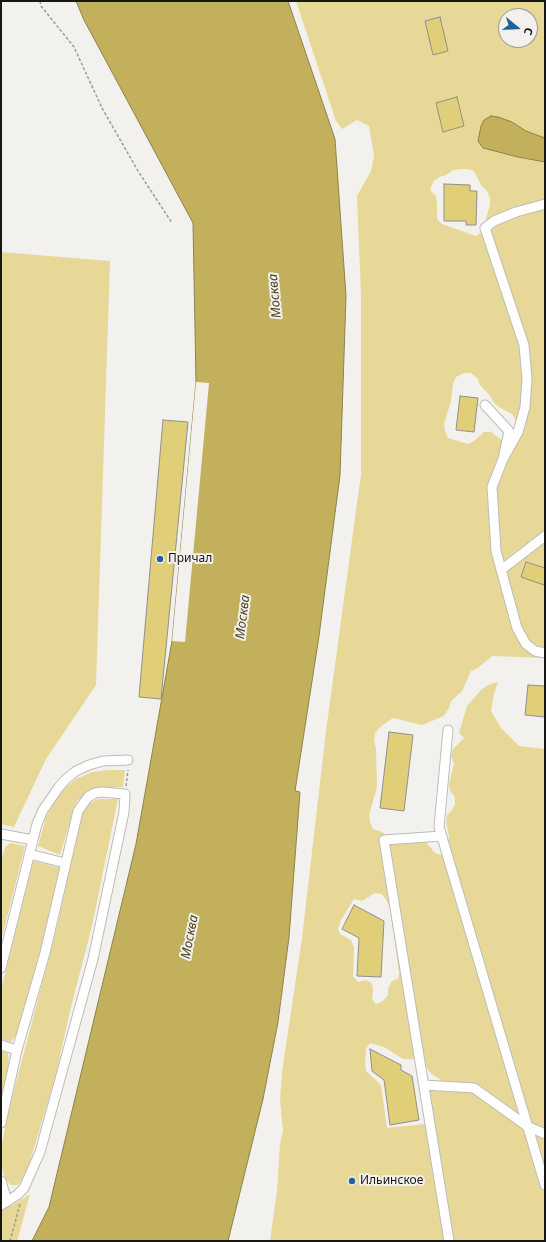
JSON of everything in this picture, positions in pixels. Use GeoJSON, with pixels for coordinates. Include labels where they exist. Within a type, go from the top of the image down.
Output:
{"type":"FeatureCollection","features":[{"type":"Feature","properties":{"kind":"street"},"geometry":{"type":"LineString","coordinates":[[545,204],[516,212],[494,221],[485,228],[524,345],[527,379],[525,407],[518,432],[503,459],[492,487],[496,551],[517,628],[526,644],[535,651],[545,653]]}},
{"type":"Feature","properties":{"kind":"street"},"geometry":{"type":"LineString","coordinates":[[484,405],[508,431],[503,459]]}},
{"type":"Feature","properties":{"kind":"street"},"geometry":{"type":"LineString","coordinates":[[501,570],[545,536]]}},
{"type":"Feature","properties":{"kind":"street"},"geometry":{"type":"LineString","coordinates":[[448,730],[439,827],[545,1185]]}},
{"type":"Feature","properties":{"kind":"street"},"geometry":{"type":"LineString","coordinates":[[1,968],[29,854],[37,824],[43,810],[66,779],[76,771],[103,761],[128,760]]}},
{"type":"Feature","properties":{"kind":"street"},"geometry":{"type":"LineString","coordinates":[[1,1123],[17,1050],[45,953],[78,811],[83,803],[98,792],[125,794],[124,812],[93,959],[40,1152],[24,1188],[4,1204],[1,1180]]}},
{"type":"Feature","properties":{"kind":"street"},"geometry":{"type":"LineString","coordinates":[[1,835],[33,840]]}},
{"type":"Feature","properties":{"kind":"street"},"geometry":{"type":"LineString","coordinates":[[442,836],[384,840],[449,1241]]}},
{"type":"Feature","properties":{"kind":"street"},"geometry":{"type":"LineString","coordinates":[[29,854],[65,863]]}},
{"type":"Feature","properties":{"kind":"street"},"geometry":{"type":"LineString","coordinates":[[1,1045],[17,1050]]}},
{"type":"Feature","properties":{"kind":"street"},"geometry":{"type":"LineString","coordinates":[[424,1084],[474,1088],[528,1126],[545,1134]]}},
{"type":"Feature","properties":{"kind":"path"},"geometry":{"type":"LineString","coordinates":[[40,1],[41,6],[74,47],[102,108],[138,171],[172,223]]}},
{"type":"Feature","properties":{"kind":"path"},"geometry":{"type":"LineString","coordinates":[[125,794],[128,760]]}},
{"type":"Feature","properties":{"kind":"path"},"geometry":{"type":"LineString","coordinates":[[10,1241],[24,1188]]}},
{"type":"Feature","properties":{"kind":"shaded area"},"geometry":{"type":"Polygon","coordinates":[[[296,1],[545,1],[545,138],[526,131],[512,122],[483,148],[545,162],[545,658],[492,656],[478,668],[471,671],[462,691],[451,701],[444,716],[422,725],[393,718],[380,727],[375,733],[374,741],[376,748],[377,787],[369,815],[373,829],[382,832],[393,841],[420,838],[426,842],[435,853],[442,855],[447,851],[449,836],[446,822],[447,815],[455,804],[455,797],[450,791],[449,784],[454,763],[451,756],[453,749],[464,738],[459,733],[467,706],[482,689],[488,685],[498,682],[491,711],[501,728],[519,746],[545,749],[545,1241],[270,1241],[277,1190],[280,1144],[283,1130],[280,1101],[282,1072],[302,938],[326,731],[361,474],[361,295],[357,196],[371,171],[374,156],[369,126],[357,120],[342,129],[336,121],[296,1]],[[459,169],[439,177],[433,182],[430,190],[436,196],[437,219],[442,224],[476,236],[482,232],[490,205],[490,198],[474,171],[459,169]],[[464,373],[456,377],[453,384],[451,401],[444,424],[448,438],[468,444],[484,432],[491,432],[503,441],[510,440],[516,420],[512,414],[494,403],[480,385],[477,378],[471,373],[464,373]],[[375,893],[362,901],[354,899],[341,920],[338,929],[340,934],[351,940],[354,947],[353,976],[358,982],[366,980],[372,983],[372,999],[376,1004],[383,1001],[388,995],[388,988],[392,981],[398,979],[399,972],[390,906],[382,894],[375,893]],[[370,1043],[366,1049],[366,1071],[381,1085],[387,1128],[425,1124],[429,1117],[428,1095],[431,1088],[438,1085],[440,1079],[428,1070],[425,1063],[419,1060],[403,1059],[384,1047],[370,1043]]]}},
{"type":"Feature","properties":{"kind":"shaded area"},"geometry":{"type":"Polygon","coordinates":[[[1,252],[110,261],[96,685],[46,759],[14,827],[1,824],[1,252]]]}},
{"type":"Feature","properties":{"kind":"shaded area"},"geometry":{"type":"Polygon","coordinates":[[[125,770],[123,787],[88,791],[78,800],[75,805],[60,855],[38,846],[46,817],[64,789],[76,779],[92,772],[125,770]]]}},
{"type":"Feature","properties":{"kind":"shaded area"},"geometry":{"type":"Polygon","coordinates":[[[98,799],[118,799],[92,926],[70,1011],[56,1074],[26,1175],[18,1185],[11,1185],[5,1180],[1,1162],[1,1151],[7,1117],[57,927],[81,815],[88,804],[98,799]]]}},
{"type":"Feature","properties":{"kind":"shaded area"},"geometry":{"type":"Polygon","coordinates":[[[10,843],[25,846],[1,941],[1,861],[5,847],[10,843]]]}},
{"type":"Feature","properties":{"kind":"shaded area"},"geometry":{"type":"Polygon","coordinates":[[[33,861],[61,868],[21,1028],[11,1042],[1,1039],[1,990],[33,861]]]}},
{"type":"Feature","properties":{"kind":"shaded area"},"geometry":{"type":"Polygon","coordinates":[[[1,1051],[8,1053],[9,1065],[1,1102],[1,1051]]]}},
{"type":"Feature","properties":{"kind":"shaded area"},"geometry":{"type":"Polygon","coordinates":[[[30,1194],[17,1241],[1,1241],[1,1209],[13,1205],[30,1194]]]}},
{"type":"Feature","properties":{"kind":"water","name":"Москва"},"geometry":{"type":"Polygon","coordinates":[[[76,1],[288,1],[335,139],[346,296],[340,475],[319,636],[295,791],[300,792],[289,937],[278,1022],[263,1099],[228,1241],[32,1241],[49,1207],[136,844],[172,641],[196,382],[193,223],[84,20],[76,1]]]}},
{"type":"Feature","properties":{"kind":"water"},"geometry":{"type":"Polygon","coordinates":[[[491,116],[512,122],[526,131],[545,138],[545,162],[483,148],[478,141],[481,126],[484,120],[491,116]]]}},
{"type":"Feature","properties":{"kind":"pier"},"geometry":{"type":"Polygon","coordinates":[[[196,382],[209,383],[185,642],[172,641],[196,382]]]}},
{"type":"Feature","properties":{"kind":"building"},"geometry":{"type":"Polygon","coordinates":[[[440,17],[448,51],[433,55],[425,21],[440,17]]]}},
{"type":"Feature","properties":{"kind":"building"},"geometry":{"type":"Polygon","coordinates":[[[457,97],[464,126],[443,132],[436,103],[457,97]]]}},
{"type":"Feature","properties":{"kind":"building"},"geometry":{"type":"Polygon","coordinates":[[[444,184],[470,185],[470,191],[477,191],[476,225],[466,225],[466,221],[444,221],[444,184]]]}},
{"type":"Feature","properties":{"kind":"building"},"geometry":{"type":"Polygon","coordinates":[[[460,396],[478,398],[474,432],[456,430],[460,396]]]}},
{"type":"Feature","properties":{"kind":"building"},"geometry":{"type":"Polygon","coordinates":[[[163,420],[188,422],[161,699],[139,697],[163,420]]]}},
{"type":"Feature","properties":{"kind":"building"},"geometry":{"type":"Polygon","coordinates":[[[526,562],[545,568],[544,585],[521,577],[526,562]]]}},
{"type":"Feature","properties":{"kind":"building"},"geometry":{"type":"Polygon","coordinates":[[[528,685],[545,686],[545,717],[525,715],[528,685]]]}},
{"type":"Feature","properties":{"kind":"building"},"geometry":{"type":"Polygon","coordinates":[[[389,732],[413,735],[404,811],[380,808],[389,732]]]}},
{"type":"Feature","properties":{"kind":"building"},"geometry":{"type":"Polygon","coordinates":[[[354,905],[384,921],[381,977],[357,976],[359,938],[342,929],[354,905]]]}},
{"type":"Feature","properties":{"kind":"building"},"geometry":{"type":"Polygon","coordinates":[[[370,1049],[401,1065],[401,1070],[412,1076],[419,1120],[390,1125],[384,1080],[372,1071],[370,1049]]]}},
{"type":"Feature","properties":{"kind":"place","name":"Причал"},"geometry":{"type":"Point","coordinates":[160,559]}},
{"type":"Feature","properties":{"kind":"place","name":"Ильинское"},"geometry":{"type":"Point","coordinates":[352,1181]}}]}
